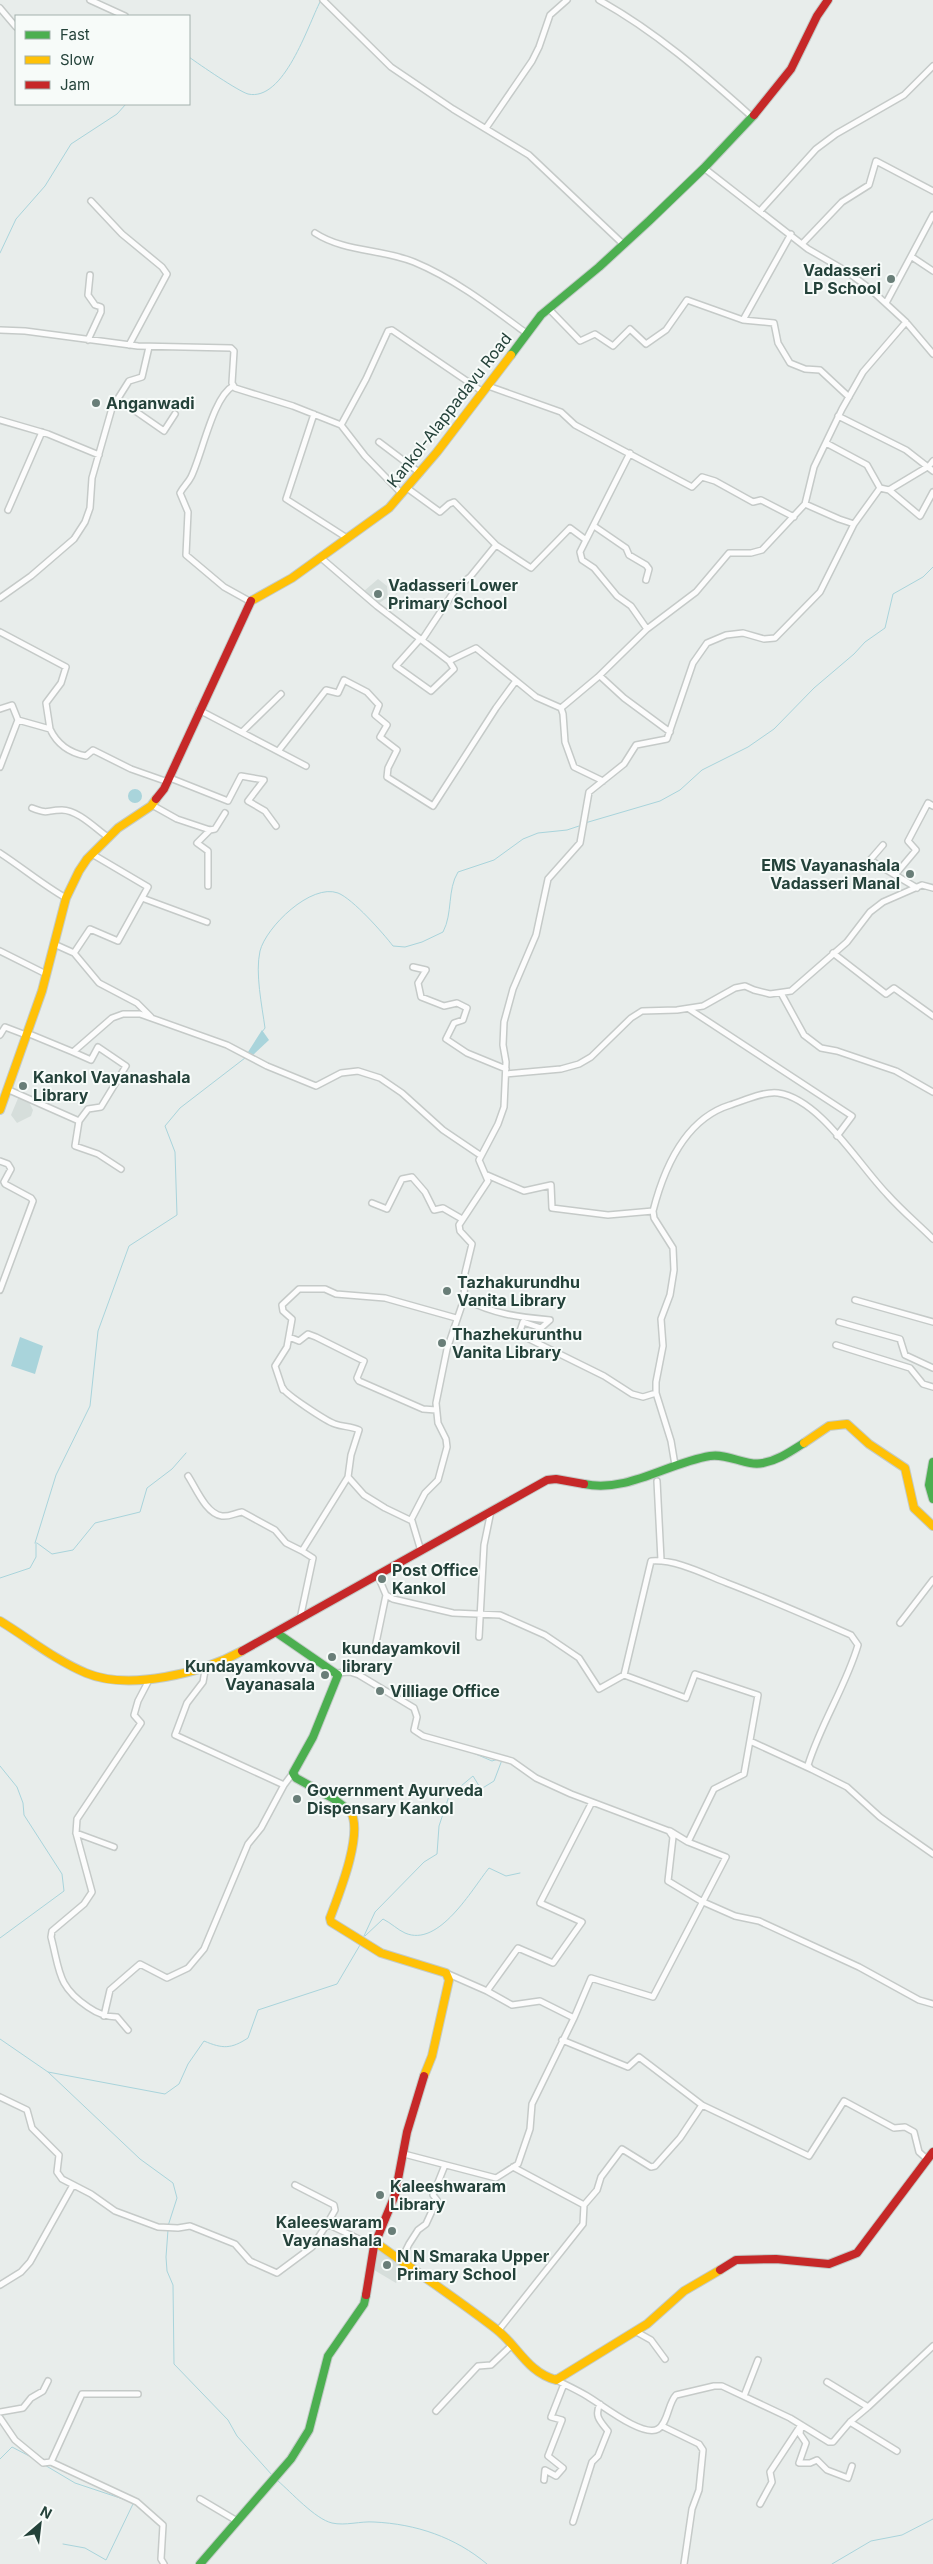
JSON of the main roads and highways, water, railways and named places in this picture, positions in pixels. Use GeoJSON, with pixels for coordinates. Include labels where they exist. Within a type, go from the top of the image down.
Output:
{"type":"FeatureCollection","features":[{"type":"Feature","properties":{"kind":"main road","name":"Kankol-Alappadavu Road"},"geometry":{"type":"LineString","coordinates":[[1,1107],[46,974],[66,898],[79,871],[92,854],[127,820],[152,805],[169,780],[236,626],[251,602],[292,578],[385,511],[420,473],[526,333],[548,308],[623,244],[704,168],[770,97],[791,69],[817,16],[828,0]]}},
{"type":"Feature","properties":{"kind":"main road"},"geometry":{"type":"LineString","coordinates":[[0,1621],[86,1673],[116,1680],[149,1680],[206,1665],[239,1653],[547,1480],[563,1479],[593,1486],[617,1486],[675,1465],[721,1455],[752,1464],[768,1462],[783,1457],[829,1426],[842,1423],[847,1424],[869,1444],[905,1468],[914,1508],[933,1526]]}},
{"type":"Feature","properties":{"kind":"main road"},"geometry":{"type":"LineString","coordinates":[[933,1462],[929,1485],[933,1499]]}},
{"type":"Feature","properties":{"kind":"main road"},"geometry":{"type":"LineString","coordinates":[[200,2564],[291,2459],[309,2430],[328,2356],[364,2304],[374,2244],[395,2195],[418,2092],[432,2056],[449,1980],[446,1973],[381,1953],[331,1922],[330,1918],[351,1852],[354,1819],[347,1809],[296,1778],[294,1773],[312,1737],[338,1675],[277,1633]]}},
{"type":"Feature","properties":{"kind":"main road"},"geometry":{"type":"LineString","coordinates":[[374,2244],[401,2260],[498,2331],[536,2370],[545,2377],[556,2380],[647,2324],[684,2291],[736,2260],[776,2260],[829,2264],[857,2254],[933,2152]]}},
{"type":"Feature","properties":{"kind":"water"},"geometry":{"type":"Polygon","coordinates":[[[132,789],[138,789],[142,796],[138,803],[132,803],[128,799],[128,793],[132,789]]]}},
{"type":"Feature","properties":{"kind":"water"},"geometry":{"type":"Polygon","coordinates":[[[262,1030],[269,1040],[253,1055],[248,1052],[262,1030]]]}},
{"type":"Feature","properties":{"kind":"water"},"geometry":{"type":"Polygon","coordinates":[[[20,1337],[43,1346],[35,1374],[11,1366],[20,1337]]]}},
{"type":"Feature","properties":{"kind":"waterway"},"geometry":{"type":"LineString","coordinates":[[190,58],[243,92],[248,94],[261,93],[273,86],[293,60],[320,2]]}},
{"type":"Feature","properties":{"kind":"waterway"},"geometry":{"type":"LineString","coordinates":[[0,253],[16,219],[45,186],[71,144],[117,114],[125,105]]}},
{"type":"Feature","properties":{"kind":"waterway"},"geometry":{"type":"LineString","coordinates":[[585,823],[660,801],[680,790],[702,770],[748,747],[774,729],[814,688],[854,654],[865,642],[885,628],[893,594],[923,577],[933,567]]}},
{"type":"Feature","properties":{"kind":"waterway"},"geometry":{"type":"LineString","coordinates":[[262,1032],[265,1028],[258,969],[260,951],[264,941],[280,919],[303,901],[315,894],[338,893],[352,902],[393,946],[405,947],[422,942],[443,932],[448,917],[452,886],[458,872],[494,860],[523,839],[538,833],[567,830],[582,825]]}},
{"type":"Feature","properties":{"kind":"waterway"},"geometry":{"type":"LineString","coordinates":[[35,1543],[56,1475],[90,1406],[98,1331],[129,1246],[177,1215],[175,1152],[165,1126],[180,1108],[245,1058]]}},
{"type":"Feature","properties":{"kind":"waterway"},"geometry":{"type":"LineString","coordinates":[[37,1543],[52,1554],[73,1550],[95,1523],[140,1512],[147,1488],[172,1469],[186,1453]]}},
{"type":"Feature","properties":{"kind":"waterway"},"geometry":{"type":"LineString","coordinates":[[0,1578],[30,1568],[36,1557],[36,1543]]}},
{"type":"Feature","properties":{"kind":"waterway"},"geometry":{"type":"LineString","coordinates":[[471,1752],[492,1761],[498,1759]]}},
{"type":"Feature","properties":{"kind":"waterway"},"geometry":{"type":"LineString","coordinates":[[364,1936],[375,1912],[424,1862],[437,1854],[439,1826],[449,1796],[473,1776],[481,1789],[494,1781],[502,1760]]}},
{"type":"Feature","properties":{"kind":"waterway"},"geometry":{"type":"LineString","coordinates":[[0,1766],[17,1787],[23,1803],[24,1815],[62,1874],[64,1891],[0,1938]]}},
{"type":"Feature","properties":{"kind":"waterway"},"geometry":{"type":"LineString","coordinates":[[365,1936],[383,1919],[405,1933],[418,1935],[430,1932],[442,1925],[453,1914],[489,1868],[506,1876],[520,1873]]}},
{"type":"Feature","properties":{"kind":"waterway"},"geometry":{"type":"LineString","coordinates":[[0,2039],[48,2072],[165,2094],[179,2084],[188,2064],[204,2041],[227,2047],[237,2044],[248,2038],[258,2010],[337,1984],[360,1945]]}},
{"type":"Feature","properties":{"kind":"waterway"},"geometry":{"type":"LineString","coordinates":[[48,2072],[140,2159],[173,2183],[177,2198],[168,2226]]}},
{"type":"Feature","properties":{"kind":"waterway"},"geometry":{"type":"LineString","coordinates":[[168,2230],[166,2257],[167,2271],[173,2285],[174,2364],[228,2420],[237,2436],[272,2475]]}},
{"type":"Feature","properties":{"kind":"waterway"},"geometry":{"type":"LineString","coordinates":[[0,2459],[12,2447],[33,2458]]}},
{"type":"Feature","properties":{"kind":"waterway"},"geometry":{"type":"LineString","coordinates":[[43,2464],[75,2483],[129,2501]]}},
{"type":"Feature","properties":{"kind":"waterway"},"geometry":{"type":"LineString","coordinates":[[278,2481],[311,2511],[332,2523],[390,2523],[420,2529],[462,2546],[487,2564]]}},
{"type":"Feature","properties":{"kind":"waterway"},"geometry":{"type":"LineString","coordinates":[[63,2544],[85,2548],[106,2560],[133,2504]]}},
{"type":"Feature","properties":{"kind":"waterway"},"geometry":{"type":"LineString","coordinates":[[832,2564],[871,2541],[902,2535],[933,2519]]}},
{"type":"Feature","properties":{"kind":"place","name":"Vadasseri LP School"},"geometry":{"type":"Point","coordinates":[891,279]}},
{"type":"Feature","properties":{"kind":"place","name":"Anganwadi"},"geometry":{"type":"Point","coordinates":[96,403]}},
{"type":"Feature","properties":{"kind":"place","name":"Vadasseri Lower Primary School"},"geometry":{"type":"Point","coordinates":[378,594]}},
{"type":"Feature","properties":{"kind":"place","name":"EMS Vayanashala Vadasseri Manal"},"geometry":{"type":"Point","coordinates":[910,874]}},
{"type":"Feature","properties":{"kind":"place","name":"Kankol Vayanashala Library"},"geometry":{"type":"Point","coordinates":[23,1086]}},
{"type":"Feature","properties":{"kind":"place","name":"Tazhakurundhu Vanita Library"},"geometry":{"type":"Point","coordinates":[447,1291]}},
{"type":"Feature","properties":{"kind":"place","name":"Thazhekurunthu Vanita Library"},"geometry":{"type":"Point","coordinates":[442,1343]}},
{"type":"Feature","properties":{"kind":"place","name":"Post Office Kankol"},"geometry":{"type":"Point","coordinates":[382,1579]}},
{"type":"Feature","properties":{"kind":"place","name":"kundayamkovil library"},"geometry":{"type":"Point","coordinates":[332,1657]}},
{"type":"Feature","properties":{"kind":"place","name":"Kundayamkovva Vayanasala"},"geometry":{"type":"Point","coordinates":[325,1675]}},
{"type":"Feature","properties":{"kind":"place","name":"Villiage Office"},"geometry":{"type":"Point","coordinates":[380,1691]}},
{"type":"Feature","properties":{"kind":"place","name":"Government Ayurveda Dispensary Kankol"},"geometry":{"type":"Point","coordinates":[297,1799]}},
{"type":"Feature","properties":{"kind":"place","name":"Kaleeshwaram Library"},"geometry":{"type":"Point","coordinates":[380,2195]}},
{"type":"Feature","properties":{"kind":"place","name":"Kaleeswaram Vayanashala"},"geometry":{"type":"Point","coordinates":[392,2231]}},
{"type":"Feature","properties":{"kind":"place","name":"N N Smaraka Upper Primary School"},"geometry":{"type":"Point","coordinates":[387,2265]}}]}
